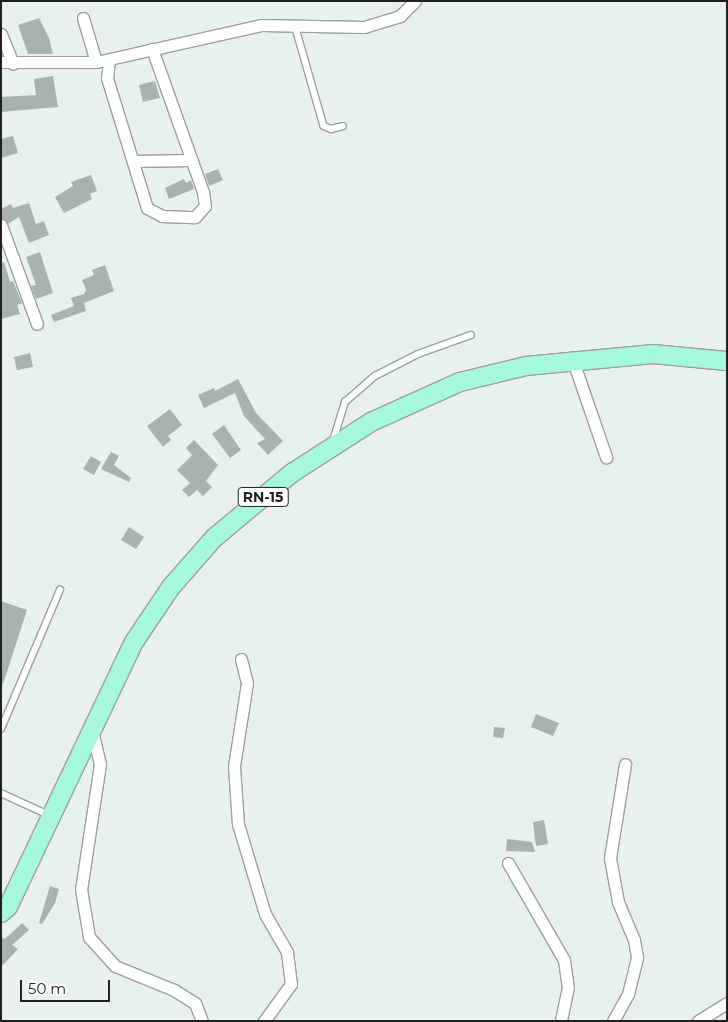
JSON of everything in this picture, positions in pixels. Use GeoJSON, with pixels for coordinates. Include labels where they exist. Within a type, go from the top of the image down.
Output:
{"type":"FeatureCollection","features":[{"type":"Feature","properties":{"kind":"main road","name":"RN-15"},"geometry":{"type":"LineString","coordinates":[[1,914],[8,906],[134,642],[171,587],[214,538],[292,473],[371,422],[460,382],[526,366],[653,354],[727,361]]}},
{"type":"Feature","properties":{"kind":"street"},"geometry":{"type":"LineString","coordinates":[[1,34],[7,63],[96,62],[254,26],[371,26],[400,16],[416,1]]}},
{"type":"Feature","properties":{"kind":"street"},"geometry":{"type":"LineString","coordinates":[[83,18],[96,62]]}},
{"type":"Feature","properties":{"kind":"street"},"geometry":{"type":"LineString","coordinates":[[109,60],[107,78],[150,212],[181,219],[200,215],[205,206],[203,192],[189,160],[152,50]]}},
{"type":"Feature","properties":{"kind":"street"},"geometry":{"type":"LineString","coordinates":[[133,161],[189,160]]}},
{"type":"Feature","properties":{"kind":"street"},"geometry":{"type":"LineString","coordinates":[[1,225],[36,324]]}},
{"type":"Feature","properties":{"kind":"street"},"geometry":{"type":"LineString","coordinates":[[573,361],[606,457]]}},
{"type":"Feature","properties":{"kind":"street"},"geometry":{"type":"LineString","coordinates":[[241,658],[247,683],[234,766],[238,824],[265,914],[287,952],[291,984],[264,1021]]}},
{"type":"Feature","properties":{"kind":"street"},"geometry":{"type":"LineString","coordinates":[[92,729],[100,764],[81,889],[89,937],[115,966],[174,990],[195,1003],[202,1021]]}},
{"type":"Feature","properties":{"kind":"street"},"geometry":{"type":"LineString","coordinates":[[613,1021],[628,994],[637,957],[634,940],[618,902],[610,858],[625,764]]}},
{"type":"Feature","properties":{"kind":"street"},"geometry":{"type":"LineString","coordinates":[[508,863],[564,960],[568,987],[561,1021]]}},
{"type":"Feature","properties":{"kind":"street"},"geometry":{"type":"LineString","coordinates":[[698,1021],[727,1003]]}},
{"type":"Feature","properties":{"kind":"lane"},"geometry":{"type":"LineString","coordinates":[[295,25],[324,126],[331,129],[343,126]]}},
{"type":"Feature","properties":{"kind":"lane"},"geometry":{"type":"LineString","coordinates":[[331,448],[345,402],[375,376],[418,354],[471,335]]}},
{"type":"Feature","properties":{"kind":"lane"},"geometry":{"type":"LineString","coordinates":[[1,729],[60,590]]}},
{"type":"Feature","properties":{"kind":"lane"},"geometry":{"type":"LineString","coordinates":[[1,793],[51,816]]}},
{"type":"Feature","properties":{"kind":"building"},"geometry":{"type":"Polygon","coordinates":[[[39,18],[49,38],[53,54],[28,54],[18,25],[39,18]]]}},
{"type":"Feature","properties":{"kind":"building"},"geometry":{"type":"Polygon","coordinates":[[[53,76],[58,107],[1,112],[1,97],[36,95],[34,79],[53,76]]]}},
{"type":"Feature","properties":{"kind":"building"},"geometry":{"type":"Polygon","coordinates":[[[155,81],[160,98],[143,102],[139,85],[155,81]]]}},
{"type":"Feature","properties":{"kind":"building"},"geometry":{"type":"Polygon","coordinates":[[[13,136],[18,153],[1,158],[1,139],[13,136]]]}},
{"type":"Feature","properties":{"kind":"building"},"geometry":{"type":"Polygon","coordinates":[[[218,169],[223,180],[209,186],[205,174],[218,169]]]}},
{"type":"Feature","properties":{"kind":"building"},"geometry":{"type":"Polygon","coordinates":[[[91,175],[97,191],[90,194],[92,199],[64,213],[55,197],[73,186],[71,182],[91,175]]]}},
{"type":"Feature","properties":{"kind":"building"},"geometry":{"type":"Polygon","coordinates":[[[184,179],[186,183],[191,180],[194,189],[169,199],[165,188],[184,179]]]}},
{"type":"Feature","properties":{"kind":"building"},"geometry":{"type":"Polygon","coordinates":[[[29,203],[36,224],[44,221],[49,235],[29,243],[19,217],[8,224],[1,218],[1,209],[11,204],[13,208],[29,203]]]}},
{"type":"Feature","properties":{"kind":"building"},"geometry":{"type":"Polygon","coordinates":[[[40,252],[53,293],[36,299],[31,286],[36,285],[26,257],[40,252]]]}},
{"type":"Feature","properties":{"kind":"building"},"geometry":{"type":"Polygon","coordinates":[[[4,262],[10,282],[13,281],[22,303],[17,305],[20,314],[1,319],[1,263],[4,262]]]}},
{"type":"Feature","properties":{"kind":"building"},"geometry":{"type":"Polygon","coordinates":[[[105,265],[114,291],[84,303],[86,311],[54,322],[51,315],[74,306],[71,298],[84,294],[86,290],[82,280],[94,275],[92,270],[105,265]]]}},
{"type":"Feature","properties":{"kind":"building"},"geometry":{"type":"Polygon","coordinates":[[[30,353],[33,367],[17,370],[14,357],[30,353]]]}},
{"type":"Feature","properties":{"kind":"building"},"geometry":{"type":"Polygon","coordinates":[[[238,379],[256,413],[283,441],[268,455],[257,443],[265,439],[244,416],[235,393],[204,408],[198,395],[214,388],[215,391],[238,379]]]}},
{"type":"Feature","properties":{"kind":"building"},"geometry":{"type":"Polygon","coordinates":[[[170,409],[182,425],[168,436],[171,440],[163,447],[147,426],[170,409]]]}},
{"type":"Feature","properties":{"kind":"building"},"geometry":{"type":"Polygon","coordinates":[[[224,425],[241,450],[230,458],[212,434],[224,425]]]}},
{"type":"Feature","properties":{"kind":"building"},"geometry":{"type":"Polygon","coordinates":[[[194,440],[218,465],[206,481],[212,487],[203,496],[197,490],[189,497],[182,490],[190,483],[177,470],[192,455],[186,448],[194,440]]]}},
{"type":"Feature","properties":{"kind":"building"},"geometry":{"type":"Polygon","coordinates":[[[111,452],[119,456],[114,465],[131,478],[129,482],[101,469],[111,452]]]}},
{"type":"Feature","properties":{"kind":"building"},"geometry":{"type":"Polygon","coordinates":[[[91,456],[101,462],[94,475],[83,469],[91,456]]]}},
{"type":"Feature","properties":{"kind":"building"},"geometry":{"type":"Polygon","coordinates":[[[129,527],[144,537],[136,549],[121,540],[129,527]]]}},
{"type":"Feature","properties":{"kind":"building"},"geometry":{"type":"Polygon","coordinates":[[[1,601],[27,610],[3,684],[1,684],[1,601]]]}},
{"type":"Feature","properties":{"kind":"building"},"geometry":{"type":"Polygon","coordinates":[[[536,714],[559,723],[553,736],[531,727],[536,714]]]}},
{"type":"Feature","properties":{"kind":"building"},"geometry":{"type":"Polygon","coordinates":[[[494,727],[505,728],[503,738],[493,737],[494,727]]]}},
{"type":"Feature","properties":{"kind":"building"},"geometry":{"type":"Polygon","coordinates":[[[544,820],[548,844],[536,846],[533,822],[544,820]]]}},
{"type":"Feature","properties":{"kind":"building"},"geometry":{"type":"Polygon","coordinates":[[[507,839],[532,842],[535,852],[506,851],[507,839]]]}},
{"type":"Feature","properties":{"kind":"building"},"geometry":{"type":"Polygon","coordinates":[[[50,886],[59,889],[55,903],[42,924],[39,923],[50,886]]]}},
{"type":"Feature","properties":{"kind":"building"},"geometry":{"type":"Polygon","coordinates":[[[22,923],[29,930],[12,945],[18,949],[1,967],[1,937],[5,939],[22,923]]]}}]}
